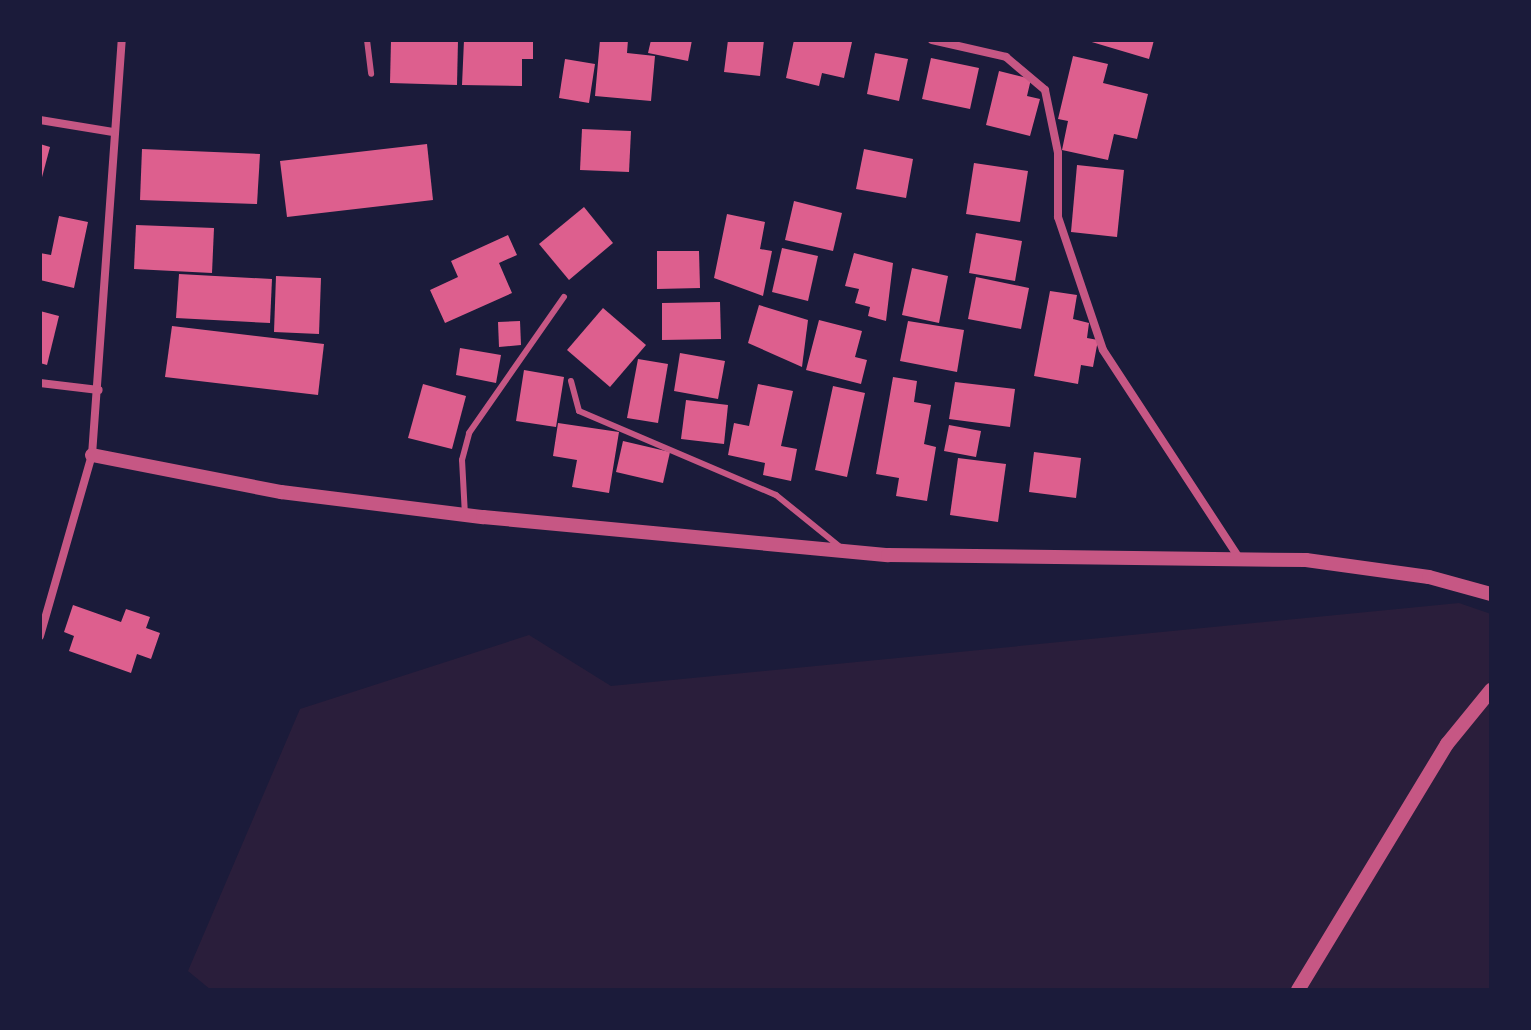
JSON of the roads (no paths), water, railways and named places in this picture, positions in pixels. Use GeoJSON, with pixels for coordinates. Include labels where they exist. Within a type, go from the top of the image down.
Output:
{"type":"FeatureCollection","features":[{"type":"Feature","properties":{"kind":"street"},"geometry":{"type":"LineString","coordinates":[[40,636],[92,455],[122,40]]}},
{"type":"Feature","properties":{"kind":"street"},"geometry":{"type":"LineString","coordinates":[[932,40],[1006,57],[1045,90],[1058,153],[1058,217],[1103,350],[1238,556]]}},
{"type":"Feature","properties":{"kind":"street"},"geometry":{"type":"LineString","coordinates":[[40,120],[113,132]]}},
{"type":"Feature","properties":{"kind":"street"},"geometry":{"type":"LineString","coordinates":[[40,383],[99,390]]}},
{"type":"Feature","properties":{"kind":"street"},"geometry":{"type":"LineString","coordinates":[[92,455],[281,492],[465,515],[845,551],[1238,556],[1429,577],[1491,594]]}},
{"type":"Feature","properties":{"kind":"street"},"geometry":{"type":"LineString","coordinates":[[1298,990],[1439,756],[1491,690]]}},
{"type":"Feature","properties":{"kind":"lane"},"geometry":{"type":"LineString","coordinates":[[367,40],[371,74]]}},
{"type":"Feature","properties":{"kind":"lane"},"geometry":{"type":"LineString","coordinates":[[465,515],[462,460],[469,433],[564,297]]}},
{"type":"Feature","properties":{"kind":"lane"},"geometry":{"type":"LineString","coordinates":[[571,381],[579,411],[776,495],[845,551]]}}]}
